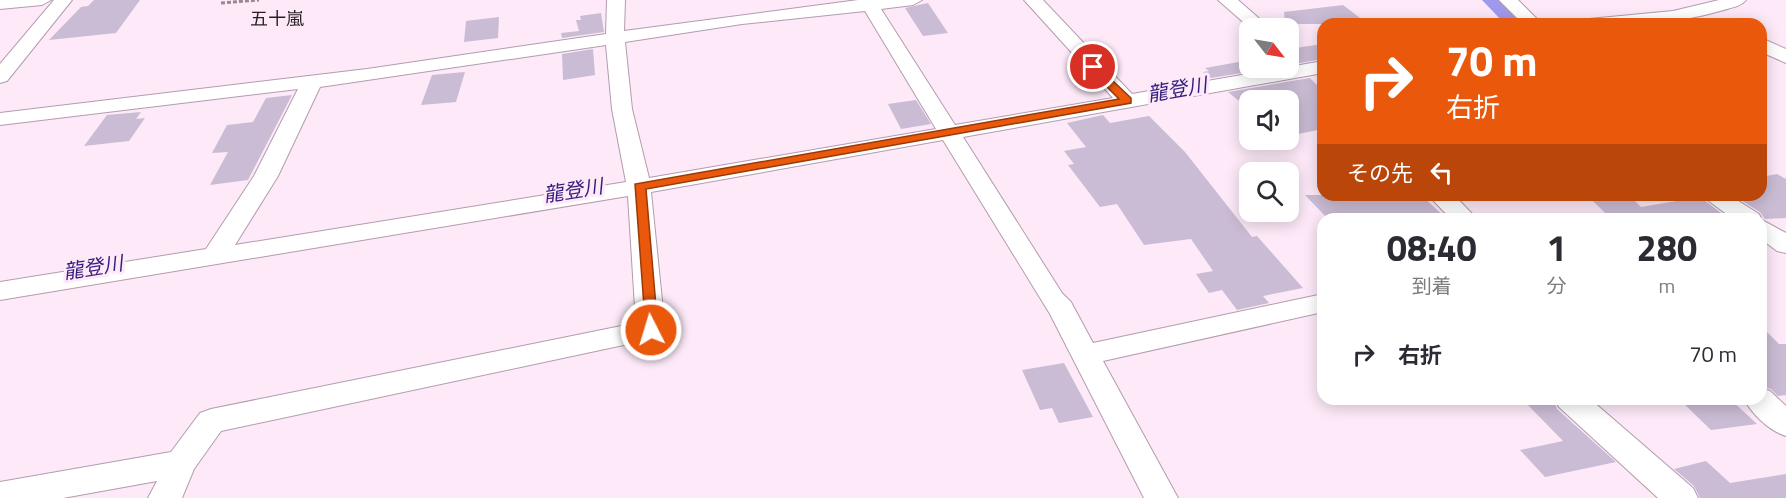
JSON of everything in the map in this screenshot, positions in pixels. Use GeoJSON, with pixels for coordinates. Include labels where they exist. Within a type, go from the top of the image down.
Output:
{"type":"FeatureCollection","features":[{"type":"Feature","properties":{"kind":"street"},"geometry":{"type":"LineString","coordinates":[[0,4],[42,0]]}},
{"type":"Feature","properties":{"kind":"street"},"geometry":{"type":"LineString","coordinates":[[0,77],[63,0]]}},
{"type":"Feature","properties":{"kind":"street"},"geometry":{"type":"LineString","coordinates":[[165,498],[181,463],[211,422],[651,330],[639,186],[622,109],[615,37],[616,0]]}},
{"type":"Feature","properties":{"kind":"street"},"geometry":{"type":"LineString","coordinates":[[0,119],[312,82],[742,19],[868,3],[913,0]]}},
{"type":"Feature","properties":{"kind":"street"},"geometry":{"type":"LineString","coordinates":[[1033,0],[1093,67],[1127,100]]}},
{"type":"Feature","properties":{"kind":"street"},"geometry":{"type":"LineString","coordinates":[[1227,0],[1249,18]]}},
{"type":"Feature","properties":{"kind":"street"},"geometry":{"type":"LineString","coordinates":[[1508,0],[1527,18]]}},
{"type":"Feature","properties":{"kind":"street"},"geometry":{"type":"LineString","coordinates":[[1674,0],[1716,18]]}},
{"type":"Feature","properties":{"kind":"street"},"geometry":{"type":"LineString","coordinates":[[1661,18],[1703,11],[1737,0]]}},
{"type":"Feature","properties":{"kind":"street"},"geometry":{"type":"LineString","coordinates":[[868,3],[1052,299],[1061,309],[1161,498]]}},
{"type":"Feature","properties":{"kind":"street"},"geometry":{"type":"LineString","coordinates":[[1767,47],[1786,57]]}},
{"type":"Feature","properties":{"kind":"street"},"geometry":{"type":"LineString","coordinates":[[1299,60],[1317,72]]}},
{"type":"Feature","properties":{"kind":"street"},"geometry":{"type":"LineString","coordinates":[[0,291],[639,186],[1127,100],[1317,73]]}},
{"type":"Feature","properties":{"kind":"street"},"geometry":{"type":"LineString","coordinates":[[216,254],[266,176],[312,82]]}},
{"type":"Feature","properties":{"kind":"street"},"geometry":{"type":"LineString","coordinates":[[1446,201],[1459,213]]}},
{"type":"Feature","properties":{"kind":"street"},"geometry":{"type":"LineString","coordinates":[[1722,201],[1741,213]]}},
{"type":"Feature","properties":{"kind":"street"},"geometry":{"type":"LineString","coordinates":[[1767,231],[1786,245]]}},
{"type":"Feature","properties":{"kind":"street"},"geometry":{"type":"LineString","coordinates":[[1084,355],[1317,304]]}},
{"type":"Feature","properties":{"kind":"street"},"geometry":{"type":"LineString","coordinates":[[1577,405],[1681,498]]}},
{"type":"Feature","properties":{"kind":"street"},"geometry":{"type":"LineString","coordinates":[[1765,405],[1786,424]]}},
{"type":"Feature","properties":{"kind":"street"},"geometry":{"type":"LineString","coordinates":[[0,496],[181,463]]}},
{"type":"Feature","properties":{"kind":"path"},"geometry":{"type":"LineString","coordinates":[[222,3],[260,0]]}},
{"type":"Feature","properties":{"kind":"building"},"geometry":{"type":"Polygon","coordinates":[[[94,0],[140,0],[116,33],[49,40],[81,7],[88,6],[94,0]]]}},
{"type":"Feature","properties":{"kind":"building"},"geometry":{"type":"Polygon","coordinates":[[[928,3],[948,33],[923,36],[905,8],[928,3]]]}},
{"type":"Feature","properties":{"kind":"building"},"geometry":{"type":"Polygon","coordinates":[[[1343,5],[1360,18],[1317,18],[1317,24],[1299,24],[1299,18],[1284,18],[1284,12],[1343,5]]]}},
{"type":"Feature","properties":{"kind":"building"},"geometry":{"type":"Polygon","coordinates":[[[601,13],[604,32],[562,38],[561,33],[579,31],[576,20],[581,20],[580,16],[601,13]]]}},
{"type":"Feature","properties":{"kind":"building"},"geometry":{"type":"Polygon","coordinates":[[[499,17],[498,38],[464,42],[466,21],[499,17]]]}},
{"type":"Feature","properties":{"kind":"building"},"geometry":{"type":"Polygon","coordinates":[[[1317,45],[1317,60],[1299,63],[1299,47],[1317,45]]]}},
{"type":"Feature","properties":{"kind":"building"},"geometry":{"type":"Polygon","coordinates":[[[593,49],[595,75],[563,80],[562,54],[593,49]]]}},
{"type":"Feature","properties":{"kind":"building"},"geometry":{"type":"Polygon","coordinates":[[[1239,62],[1239,73],[1211,78],[1203,72],[1209,71],[1205,68],[1239,62]]]}},
{"type":"Feature","properties":{"kind":"building"},"geometry":{"type":"Polygon","coordinates":[[[465,72],[456,102],[421,105],[432,75],[465,72]]]}},
{"type":"Feature","properties":{"kind":"building"},"geometry":{"type":"Polygon","coordinates":[[[1310,78],[1317,85],[1317,130],[1299,134],[1299,90],[1240,90],[1310,78]]]}},
{"type":"Feature","properties":{"kind":"building"},"geometry":{"type":"Polygon","coordinates":[[[1239,90],[1239,101],[1228,92],[1239,90]]]}},
{"type":"Feature","properties":{"kind":"building"},"geometry":{"type":"Polygon","coordinates":[[[292,95],[248,180],[210,185],[228,152],[212,153],[227,125],[253,122],[266,98],[292,95]]]}},
{"type":"Feature","properties":{"kind":"building"},"geometry":{"type":"Polygon","coordinates":[[[916,100],[931,124],[901,129],[888,104],[916,100]]]}},
{"type":"Feature","properties":{"kind":"building"},"geometry":{"type":"Polygon","coordinates":[[[141,112],[136,119],[145,118],[129,141],[84,146],[107,115],[141,112]]]}},
{"type":"Feature","properties":{"kind":"building"},"geometry":{"type":"Polygon","coordinates":[[[1103,115],[1110,123],[1149,116],[1185,152],[1252,237],[1257,236],[1303,288],[1263,296],[1269,303],[1237,310],[1222,290],[1209,293],[1196,274],[1213,271],[1191,239],[1144,245],[1117,204],[1100,207],[1068,165],[1074,164],[1064,151],[1086,147],[1067,123],[1103,115]]]}},
{"type":"Feature","properties":{"kind":"building"},"geometry":{"type":"Polygon","coordinates":[[[1777,174],[1786,179],[1786,218],[1767,219],[1767,213],[1761,213],[1743,201],[1767,201],[1767,176],[1777,174]]]}},
{"type":"Feature","properties":{"kind":"building"},"geometry":{"type":"Polygon","coordinates":[[[1305,195],[1317,195],[1317,201],[1428,201],[1440,213],[1322,213],[1305,195]]]}},
{"type":"Feature","properties":{"kind":"building"},"geometry":{"type":"Polygon","coordinates":[[[1593,201],[1635,201],[1641,207],[1676,201],[1705,201],[1721,213],[1605,213],[1593,201]]]}},
{"type":"Feature","properties":{"kind":"building"},"geometry":{"type":"Polygon","coordinates":[[[1767,332],[1779,344],[1786,344],[1786,395],[1778,396],[1767,388],[1767,332]]]}},
{"type":"Feature","properties":{"kind":"building"},"geometry":{"type":"Polygon","coordinates":[[[1064,363],[1093,417],[1059,423],[1052,408],[1040,410],[1022,370],[1064,363]]]}},
{"type":"Feature","properties":{"kind":"building"},"geometry":{"type":"Polygon","coordinates":[[[1528,405],[1555,405],[1557,409],[1616,462],[1545,477],[1520,450],[1563,441],[1528,405]]]}},
{"type":"Feature","properties":{"kind":"building"},"geometry":{"type":"Polygon","coordinates":[[[1685,405],[1736,405],[1757,424],[1711,430],[1685,405]]]}},
{"type":"Feature","properties":{"kind":"building"},"geometry":{"type":"Polygon","coordinates":[[[1706,461],[1730,483],[1786,474],[1786,498],[1700,498],[1694,486],[1674,469],[1706,461]]]}},
{"type":"Feature","properties":{"kind":"waterway","name":"龍登川"},"geometry":{"type":"LineString","coordinates":[[1496,0],[1515,18]]}},
{"type":"Feature","properties":{"kind":"district","name":"五十嵐"},"geometry":{"type":"Point","coordinates":[277,18]}},
{"type":"Feature","properties":{"kind":"route"},"geometry":{"type":"LineString","coordinates":[[651,330],[639,186],[1127,101],[1093,67]]}}]}
